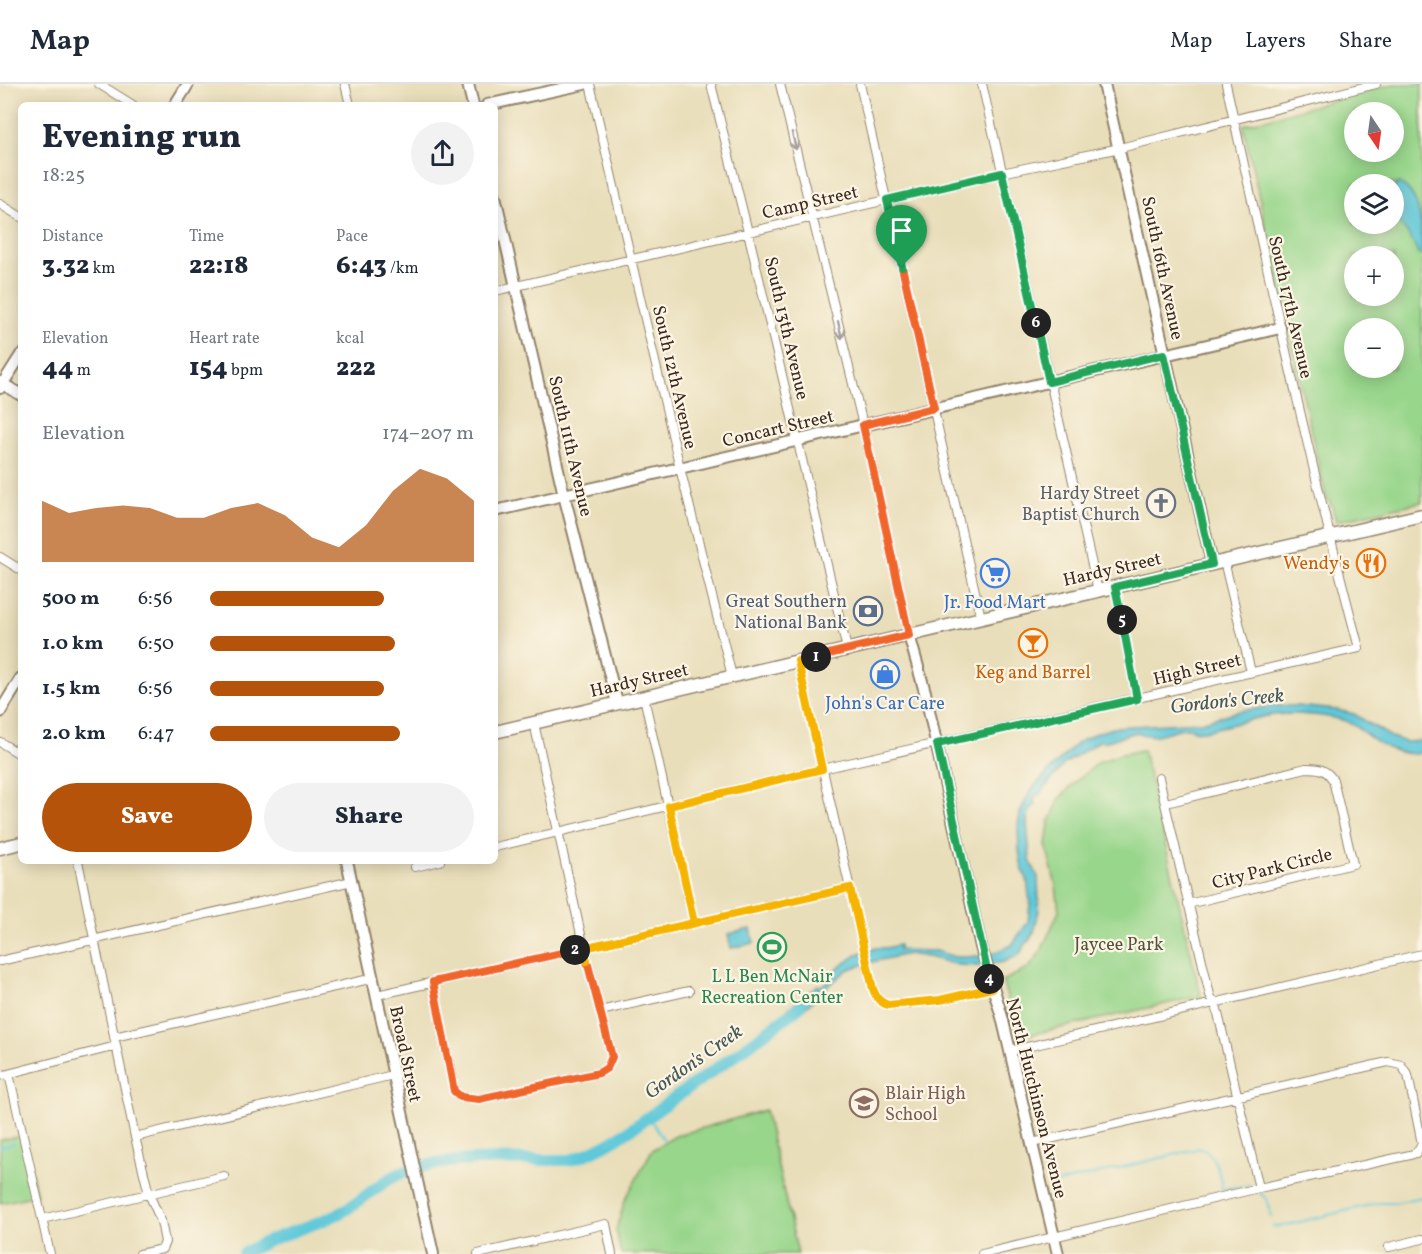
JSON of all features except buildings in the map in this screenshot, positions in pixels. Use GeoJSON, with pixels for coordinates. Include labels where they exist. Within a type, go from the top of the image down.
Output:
{"type":"FeatureCollection","features":[{"type":"Feature","properties":{"kind":"main road","name":"Hardy Street"},"geometry":{"type":"LineString","coordinates":[[498,731],[1422,515]]}},
{"type":"Feature","properties":{"kind":"main road"},"geometry":{"type":"LineString","coordinates":[[0,848],[18,844]]}},
{"type":"Feature","properties":{"kind":"street"},"geometry":{"type":"LineString","coordinates":[[99,84],[128,102]]}},
{"type":"Feature","properties":{"kind":"street"},"geometry":{"type":"LineString","coordinates":[[177,102],[188,84]]}},
{"type":"Feature","properties":{"kind":"street"},"geometry":{"type":"LineString","coordinates":[[345,84],[349,102]]}},
{"type":"Feature","properties":{"kind":"street"},"geometry":{"type":"LineString","coordinates":[[468,84],[472,102]]}},
{"type":"Feature","properties":{"kind":"street"},"geometry":{"type":"LineString","coordinates":[[498,103],[584,84]]}},
{"type":"Feature","properties":{"kind":"street","name":"South 12th Avenue"},"geometry":{"type":"LineString","coordinates":[[590,84],[680,468],[732,676]]}},
{"type":"Feature","properties":{"kind":"street","name":"South 13th Avenue"},"geometry":{"type":"LineString","coordinates":[[711,84],[847,649]]}},
{"type":"Feature","properties":{"kind":"street"},"geometry":{"type":"LineString","coordinates":[[780,84],[863,425],[909,635]]}},
{"type":"Feature","properties":{"kind":"street"},"geometry":{"type":"LineString","coordinates":[[860,84],[981,618]]}},
{"type":"Feature","properties":{"kind":"street"},"geometry":{"type":"LineString","coordinates":[[982,84],[1098,591]]}},
{"type":"Feature","properties":{"kind":"street","name":"South 16th Avenue"},"geometry":{"type":"LineString","coordinates":[[1104,84],[1164,354],[1218,562]]}},
{"type":"Feature","properties":{"kind":"street","name":"South 17th Avenue"},"geometry":{"type":"LineString","coordinates":[[1226,84],[1329,537],[1359,648]]}},
{"type":"Feature","properties":{"kind":"street","name":"Camp Street"},"geometry":{"type":"LineString","coordinates":[[498,290],[1002,173],[1120,148],[1376,84]]}},
{"type":"Feature","properties":{"kind":"street"},"geometry":{"type":"LineString","coordinates":[[0,204],[18,215]]}},
{"type":"Feature","properties":{"kind":"street","name":"South 11th Avenue"},"geometry":{"type":"LineString","coordinates":[[498,209],[564,495],[617,703]]}},
{"type":"Feature","properties":{"kind":"street","name":"Concart Street"},"geometry":{"type":"LineString","coordinates":[[498,510],[1280,328]]}},
{"type":"Feature","properties":{"kind":"street"},"geometry":{"type":"LineString","coordinates":[[18,359],[1,384],[18,393]]}},
{"type":"Feature","properties":{"kind":"street"},"geometry":{"type":"LineString","coordinates":[[0,557],[18,568]]}},
{"type":"Feature","properties":{"kind":"street"},"geometry":{"type":"LineString","coordinates":[[1218,562],[1251,672]]}},
{"type":"Feature","properties":{"kind":"street"},"geometry":{"type":"LineString","coordinates":[[1115,587],[1137,699]]}},
{"type":"Feature","properties":{"kind":"street","name":"North Hutchinson Avenue"},"geometry":{"type":"LineString","coordinates":[[909,635],[937,744],[981,947],[1002,1017],[1058,1254]]}},
{"type":"Feature","properties":{"kind":"street","name":"High Street"},"geometry":{"type":"LineString","coordinates":[[498,846],[822,769],[1359,648]]}},
{"type":"Feature","properties":{"kind":"street"},"geometry":{"type":"LineString","coordinates":[[798,661],[873,989],[879,1000],[888,1005],[940,1000],[991,983]]}},
{"type":"Feature","properties":{"kind":"street"},"geometry":{"type":"LineString","coordinates":[[0,712],[18,683]]}},
{"type":"Feature","properties":{"kind":"street"},"geometry":{"type":"LineString","coordinates":[[644,697],[694,923]]}},
{"type":"Feature","properties":{"kind":"street"},"geometry":{"type":"LineString","coordinates":[[433,982],[454,1091],[461,1097],[479,1099],[599,1073],[607,1068],[612,1057],[584,948],[534,723]]}},
{"type":"Feature","properties":{"kind":"street"},"geometry":{"type":"LineString","coordinates":[[0,742],[18,753]]}},
{"type":"Feature","properties":{"kind":"street","name":"City Park Circle"},"geometry":{"type":"LineString","coordinates":[[1166,803],[1306,768],[1320,768],[1328,772],[1333,780],[1353,864],[1188,904]]}},
{"type":"Feature","properties":{"kind":"street"},"geometry":{"type":"LineString","coordinates":[[1159,778],[1210,995],[1217,1009],[1259,1188]]}},
{"type":"Feature","properties":{"kind":"street"},"geometry":{"type":"LineString","coordinates":[[79,864],[135,1137],[149,1194],[161,1221],[165,1242],[162,1249],[140,1254]]}},
{"type":"Feature","properties":{"kind":"street","name":"Broad Street"},"geometry":{"type":"LineString","coordinates":[[348,864],[433,1254]]}},
{"type":"Feature","properties":{"kind":"street"},"geometry":{"type":"LineString","coordinates":[[415,867],[428,864]]}},
{"type":"Feature","properties":{"kind":"street"},"geometry":{"type":"LineString","coordinates":[[0,961],[352,881]]}},
{"type":"Feature","properties":{"kind":"street"},"geometry":{"type":"LineString","coordinates":[[377,995],[850,888]]}},
{"type":"Feature","properties":{"kind":"street"},"geometry":{"type":"LineString","coordinates":[[1010,1052],[1422,954]]}},
{"type":"Feature","properties":{"kind":"street"},"geometry":{"type":"LineString","coordinates":[[114,1037],[374,978]]}},
{"type":"Feature","properties":{"kind":"street"},"geometry":{"type":"LineString","coordinates":[[600,1011],[689,991]]}},
{"type":"Feature","properties":{"kind":"street"},"geometry":{"type":"LineString","coordinates":[[0,1076],[116,1046]]}},
{"type":"Feature","properties":{"kind":"street"},"geometry":{"type":"LineString","coordinates":[[982,1254],[1259,1188],[1410,1155],[1416,1153],[1422,1144],[1408,1075],[1401,1065],[1388,1062],[1032,1143]]}},
{"type":"Feature","properties":{"kind":"street"},"geometry":{"type":"LineString","coordinates":[[9,1074],[51,1254]]}},
{"type":"Feature","properties":{"kind":"street"},"geometry":{"type":"LineString","coordinates":[[135,1137],[393,1075]]}},
{"type":"Feature","properties":{"kind":"street"},"geometry":{"type":"LineString","coordinates":[[42,1219],[224,1176]]}},
{"type":"Feature","properties":{"kind":"street"},"geometry":{"type":"LineString","coordinates":[[478,1254],[606,1224],[612,1254]]}},
{"type":"Feature","properties":{"kind":"street"},"geometry":{"type":"LineString","coordinates":[[1389,1246],[1422,1239]]}},
{"type":"Feature","properties":{"kind":"green space"},"geometry":{"type":"Polygon","coordinates":[[[1393,84],[1422,84],[1422,502],[1336,521],[1332,506],[1325,494],[1243,125],[1393,84]]]}},
{"type":"Feature","properties":{"kind":"green space","name":"Jaycee Park"},"geometry":{"type":"Polygon","coordinates":[[[1143,750],[1201,996],[1020,1037],[1002,981],[1028,969],[1041,951],[1059,911],[1056,886],[1046,845],[1049,823],[1060,798],[1098,763],[1118,755],[1143,750]]]}},
{"type":"Feature","properties":{"kind":"green space"},"geometry":{"type":"Polygon","coordinates":[[[765,1110],[798,1254],[621,1254],[616,1230],[625,1200],[652,1150],[675,1136],[765,1110]]]}},
{"type":"Feature","properties":{"kind":"green space"},"geometry":{"type":"Polygon","coordinates":[[[23,1136],[37,1195],[0,1203],[0,1140],[23,1136]]]}},
{"type":"Feature","properties":{"kind":"water"},"geometry":{"type":"Polygon","coordinates":[[[1404,186],[1412,195],[1419,214],[1422,255],[1418,254],[1404,230],[1404,186]]]}},
{"type":"Feature","properties":{"kind":"water"},"geometry":{"type":"Polygon","coordinates":[[[1276,706],[1337,710],[1354,714],[1391,737],[1406,742],[1422,741],[1422,753],[1414,754],[1393,750],[1344,720],[1300,714],[1270,715],[1204,731],[1185,728],[1150,735],[1137,732],[1107,741],[1099,741],[1064,764],[1042,792],[1033,798],[1035,804],[1029,812],[1027,822],[1030,860],[1038,877],[1039,910],[1034,932],[1019,955],[1004,962],[977,966],[958,965],[908,954],[876,961],[849,969],[824,989],[821,996],[794,1014],[788,1015],[787,1009],[818,985],[818,988],[829,981],[830,974],[858,954],[876,948],[899,945],[899,950],[936,951],[955,957],[966,957],[989,955],[1012,945],[1028,922],[1030,904],[1027,879],[1019,851],[1020,813],[1036,784],[1077,743],[1096,733],[1117,727],[1201,722],[1239,711],[1276,706]]]}},
{"type":"Feature","properties":{"kind":"water"},"geometry":{"type":"Polygon","coordinates":[[[751,929],[754,943],[731,948],[728,934],[751,929]]]}},
{"type":"Feature","properties":{"kind":"waterway","name":"Gordon's Creek"},"geometry":{"type":"LineString","coordinates":[[243,1254],[254,1247],[340,1213],[389,1179],[416,1168],[459,1161],[570,1160],[598,1149],[636,1126],[800,1006]]}},
{"type":"Feature","properties":{"kind":"waterway"},"geometry":{"type":"LineString","coordinates":[[646,1118],[652,1122],[664,1140]]}},
{"type":"Feature","properties":{"kind":"waterway"},"geometry":{"type":"LineString","coordinates":[[0,1147],[15,1143]]}},
{"type":"Feature","properties":{"kind":"waterway"},"geometry":{"type":"LineString","coordinates":[[1054,1184],[1201,1148],[1214,1160],[1222,1189],[1249,1185]]}},
{"type":"Feature","properties":{"kind":"waterway"},"geometry":{"type":"LineString","coordinates":[[1260,1193],[1267,1200],[1271,1217]]}},
{"type":"Feature","properties":{"kind":"waterway"},"geometry":{"type":"LineString","coordinates":[[1273,1226],[1283,1226],[1378,1203],[1394,1203],[1422,1197]]}},
{"type":"Feature","properties":{"kind":"place","name":"Hardy Street Baptist Church"},"geometry":{"type":"Point","coordinates":[1161,503]}},
{"type":"Feature","properties":{"kind":"place","name":"Wendy's"},"geometry":{"type":"Point","coordinates":[1371,563]}},
{"type":"Feature","properties":{"kind":"place","name":"Jr. Food Mart"},"geometry":{"type":"Point","coordinates":[995,573]}},
{"type":"Feature","properties":{"kind":"place","name":"Great Southern National Bank"},"geometry":{"type":"Point","coordinates":[868,611]}},
{"type":"Feature","properties":{"kind":"place","name":"Keg and Barrel"},"geometry":{"type":"Point","coordinates":[1033,643]}},
{"type":"Feature","properties":{"kind":"place","name":"John's Car Care"},"geometry":{"type":"Point","coordinates":[885,674]}},
{"type":"Feature","properties":{"kind":"place","name":"L L Ben McNair Recreation Center"},"geometry":{"type":"Point","coordinates":[772,947]}},
{"type":"Feature","properties":{"kind":"place","name":"Blair High School"},"geometry":{"type":"Point","coordinates":[864,1103]}},
{"type":"Feature","properties":{"kind":"route"},"geometry":{"type":"LineString","coordinates":[[1002,173],[1049,382],[1164,354],[1212,564],[1115,587],[1137,699],[937,744],[992,988],[921,1003],[883,1004],[873,989],[850,888],[584,948],[612,1057],[607,1068],[599,1073],[479,1099],[461,1097],[454,1091],[433,982],[694,923],[669,806],[822,769],[798,661],[909,635],[863,425],[934,408],[902,267],[887,200],[1002,173]]}}]}
